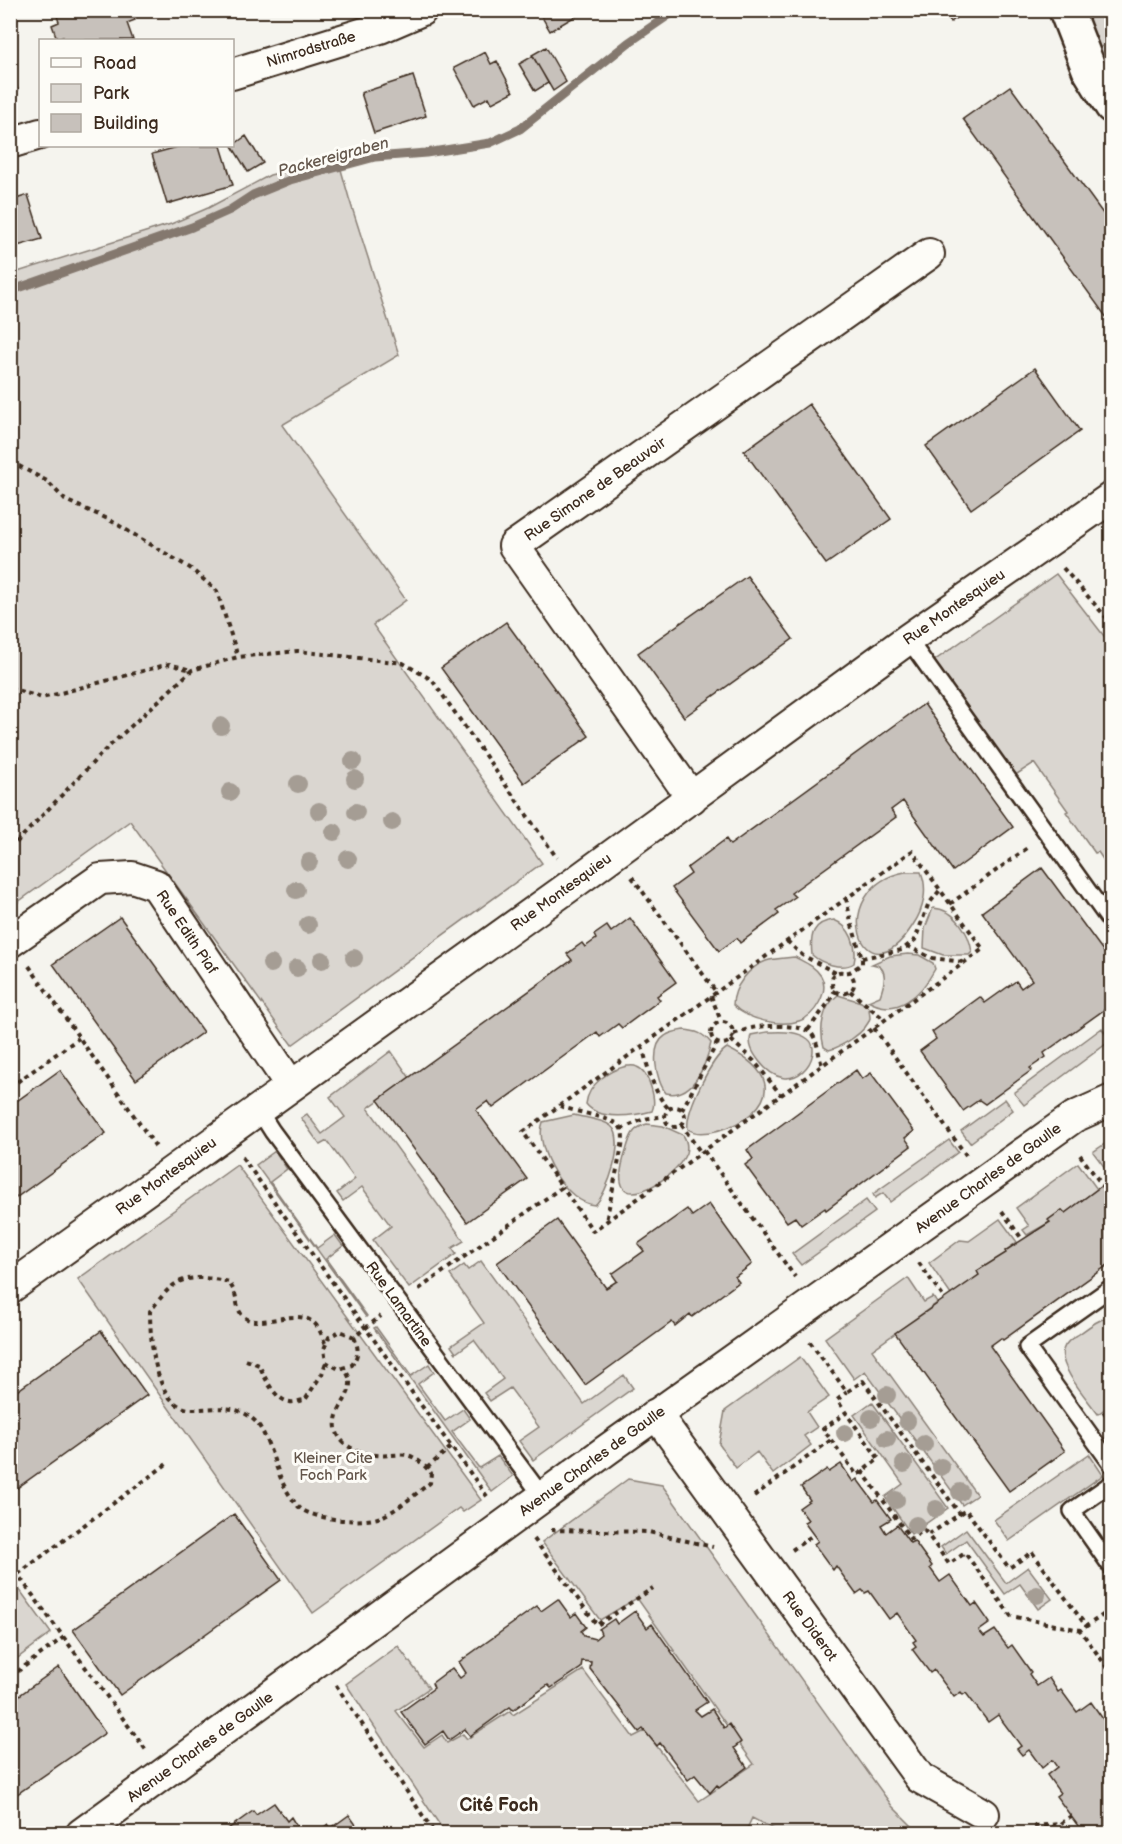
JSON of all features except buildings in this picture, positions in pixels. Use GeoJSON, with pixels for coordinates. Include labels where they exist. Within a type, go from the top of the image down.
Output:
{"type":"FeatureCollection","features":[{"type":"Feature","properties":{"kind":"street","name":"Nimrodstraße"},"geometry":{"type":"LineString","coordinates":[[234,73],[376,19],[422,10]]}},
{"type":"Feature","properties":{"kind":"street"},"geometry":{"type":"LineString","coordinates":[[1066,10],[1089,69],[1112,106]]}},
{"type":"Feature","properties":{"kind":"street"},"geometry":{"type":"LineString","coordinates":[[10,143],[39,134]]}},
{"type":"Feature","properties":{"kind":"street","name":"Rue Simone de Beauvoir"},"geometry":{"type":"LineString","coordinates":[[692,798],[514,546],[929,254]]}},
{"type":"Feature","properties":{"kind":"street","name":"Rue Montesquieu"},"geometry":{"type":"LineString","coordinates":[[10,1288],[692,798],[908,639],[1112,497]]}},
{"type":"Feature","properties":{"kind":"street","name":"Rue Edith Piaf"},"geometry":{"type":"LineString","coordinates":[[11,942],[100,879],[132,877],[156,885],[291,1086]]}},
{"type":"Feature","properties":{"kind":"street","name":"Avenue Charles de Gaulle"},"geometry":{"type":"LineString","coordinates":[[81,1833],[656,1414],[1074,1116],[1112,1100]]}},
{"type":"Feature","properties":{"kind":"street","name":"Rue Diderot"},"geometry":{"type":"LineString","coordinates":[[656,1414],[920,1778],[983,1824]]}},
{"type":"Feature","properties":{"kind":"lane"},"geometry":{"type":"LineString","coordinates":[[908,639],[1112,924]]}},
{"type":"Feature","properties":{"kind":"lane","name":"Rue Lamartine"},"geometry":{"type":"LineString","coordinates":[[258,1109],[542,1497]]}},
{"type":"Feature","properties":{"kind":"lane"},"geometry":{"type":"LineString","coordinates":[[1112,1287],[1028,1347],[1112,1465]]}},
{"type":"Feature","properties":{"kind":"lane"},"geometry":{"type":"LineString","coordinates":[[1112,1483],[1072,1511],[1112,1568]]}},
{"type":"Feature","properties":{"kind":"path"},"geometry":{"type":"LineString","coordinates":[[10,464],[19,466],[47,481],[65,500],[108,519],[190,568],[218,591],[238,657]]}},
{"type":"Feature","properties":{"kind":"path"},"geometry":{"type":"LineString","coordinates":[[1060,563],[1112,624]]}},
{"type":"Feature","properties":{"kind":"path"},"geometry":{"type":"LineString","coordinates":[[10,849],[104,751],[192,670],[238,657],[298,651],[403,663],[432,680],[574,883]]}},
{"type":"Feature","properties":{"kind":"path"},"geometry":{"type":"LineString","coordinates":[[10,688],[42,698],[169,664],[192,670]]}},
{"type":"Feature","properties":{"kind":"path"},"geometry":{"type":"LineString","coordinates":[[950,904],[1047,833]]}},
{"type":"Feature","properties":{"kind":"path"},"geometry":{"type":"LineString","coordinates":[[912,851],[940,890],[983,949],[593,1231],[524,1132],[912,851]]}},
{"type":"Feature","properties":{"kind":"path"},"geometry":{"type":"LineString","coordinates":[[630,874],[716,992]]}},
{"type":"Feature","properties":{"kind":"path"},"geometry":{"type":"LineString","coordinates":[[862,958],[902,950],[915,940],[928,906],[940,890]]}},
{"type":"Feature","properties":{"kind":"path"},"geometry":{"type":"LineString","coordinates":[[846,898],[862,958],[861,964],[849,972]]}},
{"type":"Feature","properties":{"kind":"path"},"geometry":{"type":"LineString","coordinates":[[787,941],[802,956],[836,973]]}},
{"type":"Feature","properties":{"kind":"path"},"geometry":{"type":"LineString","coordinates":[[11,942],[173,1171]]}},
{"type":"Feature","properties":{"kind":"path"},"geometry":{"type":"LineString","coordinates":[[907,946],[932,958],[965,962]]}},
{"type":"Feature","properties":{"kind":"path"},"geometry":{"type":"LineString","coordinates":[[849,972],[854,977],[855,983],[850,991],[840,994],[831,984],[832,978],[836,973],[849,972]]}},
{"type":"Feature","properties":{"kind":"path"},"geometry":{"type":"LineString","coordinates":[[808,1030],[830,1002],[835,990]]}},
{"type":"Feature","properties":{"kind":"path"},"geometry":{"type":"LineString","coordinates":[[850,991],[885,1020]]}},
{"type":"Feature","properties":{"kind":"path"},"geometry":{"type":"LineString","coordinates":[[711,996],[722,1021]]}},
{"type":"Feature","properties":{"kind":"path"},"geometry":{"type":"LineString","coordinates":[[722,1021],[733,1028],[734,1034],[726,1044],[717,1043],[711,1035],[711,1029],[715,1023],[722,1021]]}},
{"type":"Feature","properties":{"kind":"path"},"geometry":{"type":"LineString","coordinates":[[734,1034],[753,1028],[795,1027],[808,1030],[818,1047],[822,1065]]}},
{"type":"Feature","properties":{"kind":"path"},"geometry":{"type":"LineString","coordinates":[[874,1028],[966,1155]]}},
{"type":"Feature","properties":{"kind":"path"},"geometry":{"type":"LineString","coordinates":[[10,1087],[79,1038]]}},
{"type":"Feature","properties":{"kind":"path"},"geometry":{"type":"LineString","coordinates":[[731,1040],[754,1061],[781,1095]]}},
{"type":"Feature","properties":{"kind":"path"},"geometry":{"type":"LineString","coordinates":[[682,1110],[674,1107],[669,1109],[665,1116],[667,1124],[672,1127],[681,1124],[685,1118],[682,1110],[717,1043]]}},
{"type":"Feature","properties":{"kind":"path"},"geometry":{"type":"LineString","coordinates":[[642,1046],[661,1101],[669,1109]]}},
{"type":"Feature","properties":{"kind":"path"},"geometry":{"type":"LineString","coordinates":[[560,1106],[575,1112],[608,1119],[619,1124],[623,1133],[606,1222]]}},
{"type":"Feature","properties":{"kind":"path"},"geometry":{"type":"LineString","coordinates":[[621,1129],[644,1119],[665,1116]]}},
{"type":"Feature","properties":{"kind":"path"},"geometry":{"type":"LineString","coordinates":[[681,1124],[796,1279]]}},
{"type":"Feature","properties":{"kind":"path"},"geometry":{"type":"LineString","coordinates":[[240,1154],[489,1499]]}},
{"type":"Feature","properties":{"kind":"path"},"geometry":{"type":"LineString","coordinates":[[1080,1155],[1102,1185]]}},
{"type":"Feature","properties":{"kind":"path"},"geometry":{"type":"LineString","coordinates":[[354,1336],[562,1187]]}},
{"type":"Feature","properties":{"kind":"path"},"geometry":{"type":"LineString","coordinates":[[1002,1211],[1022,1239]]}},
{"type":"Feature","properties":{"kind":"path"},"geometry":{"type":"LineString","coordinates":[[919,1263],[944,1298]]}},
{"type":"Feature","properties":{"kind":"path"},"geometry":{"type":"LineString","coordinates":[[326,1343],[315,1324],[304,1317],[286,1317],[268,1322],[248,1319],[240,1313],[235,1293],[229,1282],[214,1278],[177,1283],[150,1311],[152,1354],[165,1389],[176,1403],[188,1409],[219,1407],[239,1410],[256,1422],[287,1492],[300,1509],[323,1517],[354,1520],[380,1517],[430,1483],[431,1473],[421,1461],[406,1453],[370,1454],[350,1449],[339,1440],[335,1425],[338,1412],[348,1395],[350,1379],[344,1368]]}},
{"type":"Feature","properties":{"kind":"path"},"geometry":{"type":"LineString","coordinates":[[246,1360],[259,1365],[267,1381],[279,1396],[291,1402],[305,1400],[322,1374],[326,1362],[324,1349],[329,1336],[340,1331],[354,1336]]}},
{"type":"Feature","properties":{"kind":"path"},"geometry":{"type":"LineString","coordinates":[[326,1362],[339,1369],[352,1365],[358,1356],[354,1336]]}},
{"type":"Feature","properties":{"kind":"path"},"geometry":{"type":"LineString","coordinates":[[810,1342],[847,1392]]}},
{"type":"Feature","properties":{"kind":"path"},"geometry":{"type":"LineString","coordinates":[[846,1413],[823,1429],[857,1475],[879,1459],[837,1400],[863,1381],[960,1514]]}},
{"type":"Feature","properties":{"kind":"path"},"geometry":{"type":"LineString","coordinates":[[751,1499],[831,1440]]}},
{"type":"Feature","properties":{"kind":"path"},"geometry":{"type":"LineString","coordinates":[[427,1468],[452,1446]]}},
{"type":"Feature","properties":{"kind":"path"},"geometry":{"type":"LineString","coordinates":[[18,1574],[168,1463]]}},
{"type":"Feature","properties":{"kind":"path"},"geometry":{"type":"LineString","coordinates":[[862,1471],[910,1539],[924,1530],[949,1564],[965,1553],[1011,1617],[1080,1630],[1112,1674]]}},
{"type":"Feature","properties":{"kind":"path"},"geometry":{"type":"LineString","coordinates":[[869,1496],[876,1491]]}},
{"type":"Feature","properties":{"kind":"path"},"geometry":{"type":"LineString","coordinates":[[928,1535],[966,1510],[1009,1568],[1032,1552],[1086,1626]]}},
{"type":"Feature","properties":{"kind":"path"},"geometry":{"type":"LineString","coordinates":[[545,1530],[649,1532],[715,1548]]}},
{"type":"Feature","properties":{"kind":"path"},"geometry":{"type":"LineString","coordinates":[[797,1546],[813,1535]]}},
{"type":"Feature","properties":{"kind":"path"},"geometry":{"type":"LineString","coordinates":[[534,1538],[597,1625],[653,1588]]}},
{"type":"Feature","properties":{"kind":"path"},"geometry":{"type":"LineString","coordinates":[[10,1564],[164,1773]]}},
{"type":"Feature","properties":{"kind":"path"},"geometry":{"type":"LineString","coordinates":[[1080,1630],[1112,1609]]}},
{"type":"Feature","properties":{"kind":"path"},"geometry":{"type":"LineString","coordinates":[[10,1677],[64,1637]]}},
{"type":"Feature","properties":{"kind":"path"},"geometry":{"type":"LineString","coordinates":[[333,1682],[435,1833]]}},
{"type":"Feature","properties":{"kind":"path"},"geometry":{"type":"LineString","coordinates":[[1034,1826],[1060,1824],[1071,1816]]}},
{"type":"Feature","properties":{"kind":"green space"},"geometry":{"type":"Polygon","coordinates":[[[1084,11],[1111,11],[1111,41],[1100,48],[1084,11]]]}},
{"type":"Feature","properties":{"kind":"green space"},"geometry":{"type":"Polygon","coordinates":[[[338,159],[399,355],[282,425],[406,600],[373,625],[542,863],[292,1045],[130,821],[11,907],[11,274],[171,224],[208,208],[270,175],[338,159]]]}},
{"type":"Feature","properties":{"kind":"green space"},"geometry":{"type":"Polygon","coordinates":[[[1056,574],[1111,645],[1111,871],[1098,852],[1095,853],[1034,763],[1014,776],[934,661],[1056,574]]]}},
{"type":"Feature","properties":{"kind":"green space"},"geometry":{"type":"Polygon","coordinates":[[[905,872],[921,872],[924,885],[922,906],[913,925],[895,946],[879,953],[867,947],[860,934],[859,916],[865,898],[880,882],[905,872]]]}},
{"type":"Feature","properties":{"kind":"green space"},"geometry":{"type":"Polygon","coordinates":[[[933,908],[948,912],[960,923],[970,944],[972,952],[969,955],[943,955],[924,948],[925,928],[933,908]]]}},
{"type":"Feature","properties":{"kind":"green space"},"geometry":{"type":"Polygon","coordinates":[[[834,920],[840,923],[852,937],[855,957],[854,963],[849,965],[832,965],[812,955],[814,931],[821,924],[834,920]]]}},
{"type":"Feature","properties":{"kind":"green space"},"geometry":{"type":"Polygon","coordinates":[[[919,955],[933,963],[935,969],[923,987],[907,1001],[898,1005],[879,1006],[868,1001],[880,996],[884,982],[881,968],[872,964],[890,956],[919,955]]]}},
{"type":"Feature","properties":{"kind":"green space"},"geometry":{"type":"Polygon","coordinates":[[[795,957],[816,970],[823,982],[824,989],[819,1002],[805,1018],[791,1023],[773,1023],[747,1015],[733,1005],[739,985],[754,968],[769,960],[795,957]]]}},
{"type":"Feature","properties":{"kind":"green space"},"geometry":{"type":"Polygon","coordinates":[[[838,995],[861,1002],[869,1008],[870,1018],[859,1033],[840,1046],[829,1050],[824,1047],[823,1019],[828,1006],[838,995]]]}},
{"type":"Feature","properties":{"kind":"green space"},"geometry":{"type":"Polygon","coordinates":[[[1102,1028],[1110,1041],[1024,1105],[1014,1093],[1102,1028]]]}},
{"type":"Feature","properties":{"kind":"green space"},"geometry":{"type":"Polygon","coordinates":[[[684,1030],[696,1032],[705,1037],[711,1043],[709,1052],[702,1070],[691,1086],[684,1091],[666,1093],[657,1072],[657,1047],[667,1035],[684,1030]]]}},
{"type":"Feature","properties":{"kind":"green space"},"geometry":{"type":"Polygon","coordinates":[[[767,1032],[793,1033],[808,1039],[813,1054],[803,1071],[794,1077],[783,1078],[771,1073],[759,1061],[752,1049],[751,1035],[767,1032]]]}},
{"type":"Feature","properties":{"kind":"green space"},"geometry":{"type":"Polygon","coordinates":[[[727,1048],[754,1065],[764,1083],[763,1099],[752,1112],[736,1123],[701,1133],[688,1129],[691,1110],[701,1085],[714,1062],[727,1048]]]}},
{"type":"Feature","properties":{"kind":"green space"},"geometry":{"type":"Polygon","coordinates":[[[391,1051],[410,1078],[368,1108],[464,1241],[452,1248],[456,1254],[409,1288],[373,1240],[391,1226],[362,1187],[343,1201],[337,1193],[355,1179],[327,1141],[320,1145],[301,1118],[307,1114],[322,1134],[345,1117],[330,1097],[391,1051]]]}},
{"type":"Feature","properties":{"kind":"green space"},"geometry":{"type":"Polygon","coordinates":[[[627,1066],[636,1066],[645,1074],[653,1094],[652,1111],[617,1116],[599,1113],[586,1104],[591,1090],[600,1079],[627,1066]]]}},
{"type":"Feature","properties":{"kind":"green space"},"geometry":{"type":"Polygon","coordinates":[[[1005,1099],[1013,1110],[970,1143],[961,1131],[1005,1099]]]}},
{"type":"Feature","properties":{"kind":"green space"},"geometry":{"type":"Polygon","coordinates":[[[574,1115],[603,1122],[611,1126],[615,1133],[616,1154],[610,1179],[595,1205],[584,1202],[564,1185],[555,1173],[543,1146],[541,1133],[543,1122],[574,1115]]]}},
{"type":"Feature","properties":{"kind":"green space"},"geometry":{"type":"Polygon","coordinates":[[[647,1124],[663,1126],[683,1135],[687,1150],[680,1163],[656,1184],[631,1192],[623,1187],[621,1174],[626,1151],[632,1134],[647,1124]]]}},
{"type":"Feature","properties":{"kind":"green space"},"geometry":{"type":"Polygon","coordinates":[[[949,1140],[958,1152],[890,1202],[883,1193],[875,1198],[873,1194],[949,1140]]]}},
{"type":"Feature","properties":{"kind":"green space"},"geometry":{"type":"Polygon","coordinates":[[[1109,1141],[1111,1144],[1111,1178],[1107,1181],[1104,1177],[1109,1173],[1093,1152],[1109,1141]]]}},
{"type":"Feature","properties":{"kind":"green space"},"geometry":{"type":"Polygon","coordinates":[[[275,1151],[287,1169],[270,1182],[317,1248],[335,1235],[343,1246],[326,1259],[366,1317],[256,1165],[275,1151]]]}},
{"type":"Feature","properties":{"kind":"green space"},"geometry":{"type":"Polygon","coordinates":[[[1078,1163],[1097,1189],[1065,1213],[1062,1210],[1049,1219],[1050,1222],[1027,1235],[1023,1230],[1029,1226],[1016,1208],[1078,1163]]]}},
{"type":"Feature","properties":{"kind":"green space","name":"Kleiner Cite Foch Park"},"geometry":{"type":"Polygon","coordinates":[[[237,1165],[481,1500],[463,1512],[459,1508],[313,1613],[78,1279],[237,1165]]]}},
{"type":"Feature","properties":{"kind":"green space"},"geometry":{"type":"Polygon","coordinates":[[[866,1200],[875,1212],[801,1265],[792,1254],[866,1200]]]}},
{"type":"Feature","properties":{"kind":"green space"},"geometry":{"type":"Polygon","coordinates":[[[1000,1219],[1017,1242],[1005,1251],[1006,1253],[977,1271],[979,1275],[951,1295],[929,1263],[960,1240],[969,1241],[1000,1219]]]}},
{"type":"Feature","properties":{"kind":"green space"},"geometry":{"type":"Polygon","coordinates":[[[481,1261],[584,1404],[624,1375],[633,1388],[533,1460],[519,1441],[539,1427],[510,1388],[490,1401],[484,1393],[503,1379],[474,1340],[456,1353],[451,1346],[484,1323],[450,1275],[464,1265],[468,1270],[481,1261]]]}},
{"type":"Feature","properties":{"kind":"green space"},"geometry":{"type":"Polygon","coordinates":[[[908,1278],[924,1302],[933,1297],[937,1303],[872,1350],[977,1495],[962,1505],[865,1371],[854,1379],[825,1338],[908,1278]]]}},
{"type":"Feature","properties":{"kind":"green space"},"geometry":{"type":"Polygon","coordinates":[[[1111,1316],[1111,1404],[1098,1414],[1069,1374],[1063,1350],[1072,1339],[1095,1323],[1111,1316]]]}},
{"type":"Feature","properties":{"kind":"green space"},"geometry":{"type":"Polygon","coordinates":[[[376,1327],[411,1376],[429,1364],[434,1372],[418,1384],[445,1421],[463,1409],[470,1419],[452,1432],[479,1468],[498,1456],[513,1476],[492,1492],[374,1328],[376,1327]]]}},
{"type":"Feature","properties":{"kind":"green space"},"geometry":{"type":"Polygon","coordinates":[[[800,1357],[829,1397],[807,1412],[817,1427],[804,1436],[811,1445],[773,1474],[757,1452],[736,1468],[719,1444],[725,1411],[800,1357]]]}},
{"type":"Feature","properties":{"kind":"green space"},"geometry":{"type":"Polygon","coordinates":[[[872,1402],[948,1508],[911,1534],[885,1497],[903,1484],[854,1415],[872,1402]]]}},
{"type":"Feature","properties":{"kind":"green space"},"geometry":{"type":"Polygon","coordinates":[[[1089,1454],[1103,1475],[1009,1541],[994,1520],[1089,1454]]]}},
{"type":"Feature","properties":{"kind":"green space"},"geometry":{"type":"Polygon","coordinates":[[[628,1479],[662,1485],[892,1806],[919,1833],[781,1833],[752,1818],[745,1833],[445,1833],[346,1684],[398,1646],[429,1688],[396,1711],[424,1747],[442,1735],[447,1743],[463,1734],[467,1739],[510,1711],[513,1715],[583,1670],[633,1737],[645,1731],[699,1801],[754,1764],[637,1598],[600,1620],[542,1542],[628,1479]]]}},
{"type":"Feature","properties":{"kind":"green space"},"geometry":{"type":"Polygon","coordinates":[[[966,1529],[1006,1583],[1028,1567],[1052,1599],[1038,1609],[1020,1584],[1005,1594],[966,1540],[946,1554],[941,1547],[966,1529]]]}},
{"type":"Feature","properties":{"kind":"green space"},"geometry":{"type":"Polygon","coordinates":[[[11,1578],[51,1633],[10,1663],[11,1578]]]}},
{"type":"Feature","properties":{"kind":"waterway","name":"Packereigraben"},"geometry":{"type":"LineString","coordinates":[[10,291],[192,227],[230,210],[253,195],[290,180],[375,157],[426,153],[490,143],[520,129],[628,43],[676,10]]}},
{"type":"Feature","properties":{"kind":"district","name":"Cité Foch"},"geometry":{"type":"Point","coordinates":[499,1805]}}]}
